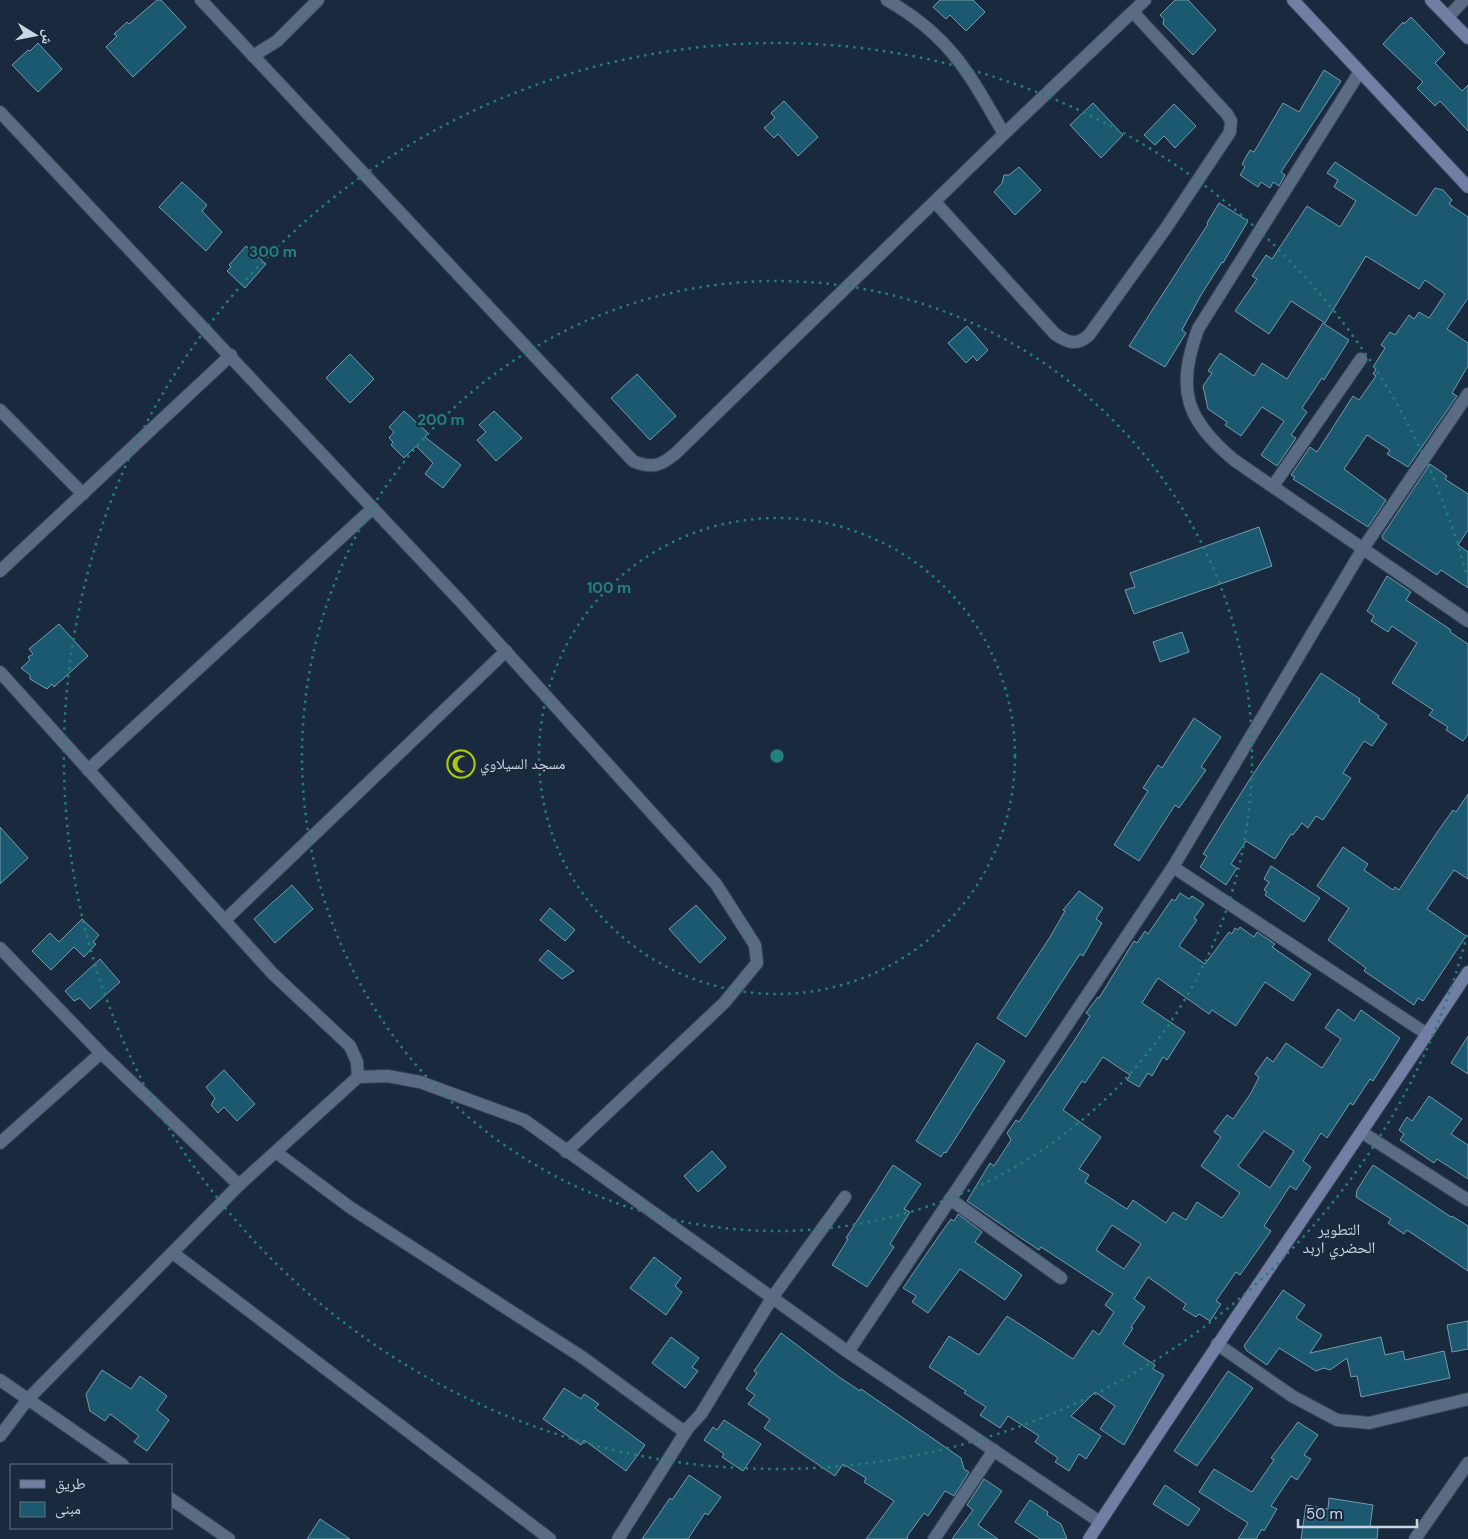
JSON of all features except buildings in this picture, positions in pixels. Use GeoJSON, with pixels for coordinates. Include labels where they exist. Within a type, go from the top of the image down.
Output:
{"type":"FeatureCollection","features":[{"type":"Feature","properties":{"kind":"street"},"geometry":{"type":"LineString","coordinates":[[201,0],[634,461],[645,466],[663,464],[676,453],[1004,134],[1145,0]]}},
{"type":"Feature","properties":{"kind":"street"},"geometry":{"type":"LineString","coordinates":[[254,56],[277,41],[318,0]]}},
{"type":"Feature","properties":{"kind":"street"},"geometry":{"type":"LineString","coordinates":[[886,0],[911,15],[947,46],[968,72],[1004,134]]}},
{"type":"Feature","properties":{"kind":"street"},"geometry":{"type":"LineString","coordinates":[[1293,0],[1306,4],[1359,73],[1468,188]]}},
{"type":"Feature","properties":{"kind":"street"},"geometry":{"type":"LineString","coordinates":[[1432,0],[1468,38]]}},
{"type":"Feature","properties":{"kind":"street"},"geometry":{"type":"LineString","coordinates":[[1448,17],[1464,0]]}},
{"type":"Feature","properties":{"kind":"street"},"geometry":{"type":"LineString","coordinates":[[935,202],[1055,334],[1072,344],[1082,342],[1166,228],[1230,132],[1231,121],[1227,114],[1133,12]]}},
{"type":"Feature","properties":{"kind":"street"},"geometry":{"type":"LineString","coordinates":[[1359,73],[1198,329],[1188,356],[1185,379],[1196,421],[1211,441],[1234,460],[1362,550],[1468,621]]}},
{"type":"Feature","properties":{"kind":"street"},"geometry":{"type":"LineString","coordinates":[[0,112],[506,651],[716,884],[755,945],[757,963],[724,1003],[566,1152]]}},
{"type":"Feature","properties":{"kind":"street"},"geometry":{"type":"LineString","coordinates":[[0,571],[231,356]]}},
{"type":"Feature","properties":{"kind":"street"},"geometry":{"type":"LineString","coordinates":[[1273,486],[1361,359]]}},
{"type":"Feature","properties":{"kind":"street"},"geometry":{"type":"LineString","coordinates":[[848,1352],[1173,867],[1362,550],[1468,394]]}},
{"type":"Feature","properties":{"kind":"street"},"geometry":{"type":"LineString","coordinates":[[0,410],[82,494]]}},
{"type":"Feature","properties":{"kind":"street"},"geometry":{"type":"LineString","coordinates":[[88,770],[373,508]]}},
{"type":"Feature","properties":{"kind":"street"},"geometry":{"type":"LineString","coordinates":[[225,920],[506,651]]}},
{"type":"Feature","properties":{"kind":"street"},"geometry":{"type":"LineString","coordinates":[[0,672],[273,974],[350,1046],[357,1062],[358,1077]]}},
{"type":"Feature","properties":{"kind":"street"},"geometry":{"type":"LineString","coordinates":[[1173,867],[1427,1034]]}},
{"type":"Feature","properties":{"kind":"street"},"geometry":{"type":"LineString","coordinates":[[0,948],[101,1054],[239,1185]]}},
{"type":"Feature","properties":{"kind":"street"},"geometry":{"type":"LineString","coordinates":[[1089,1539],[1468,972]]}},
{"type":"Feature","properties":{"kind":"street"},"geometry":{"type":"LineString","coordinates":[[0,1143],[101,1054]]}},
{"type":"Feature","properties":{"kind":"street"},"geometry":{"type":"LineString","coordinates":[[0,1436],[28,1399],[239,1185],[277,1153],[358,1077],[387,1076],[420,1082],[524,1120],[566,1152],[848,1352],[1100,1522]]}},
{"type":"Feature","properties":{"kind":"street"},"geometry":{"type":"LineString","coordinates":[[1362,1133],[1468,1200]]}},
{"type":"Feature","properties":{"kind":"street"},"geometry":{"type":"LineString","coordinates":[[277,1153],[350,1208],[582,1358],[682,1430],[688,1428]]}},
{"type":"Feature","properties":{"kind":"street"},"geometry":{"type":"LineString","coordinates":[[618,1539],[688,1428],[700,1414],[772,1298],[845,1197]]}},
{"type":"Feature","properties":{"kind":"street"},"geometry":{"type":"LineString","coordinates":[[950,1199],[1061,1278]]}},
{"type":"Feature","properties":{"kind":"street"},"geometry":{"type":"LineString","coordinates":[[173,1252],[550,1539]]}},
{"type":"Feature","properties":{"kind":"street"},"geometry":{"type":"LineString","coordinates":[[1218,1344],[1292,1396],[1337,1420],[1369,1423],[1468,1399]]}},
{"type":"Feature","properties":{"kind":"street"},"geometry":{"type":"LineString","coordinates":[[0,1380],[122,1464]]}},
{"type":"Feature","properties":{"kind":"street"},"geometry":{"type":"LineString","coordinates":[[934,1539],[994,1450]]}},
{"type":"Feature","properties":{"kind":"street"},"geometry":{"type":"LineString","coordinates":[[1415,1539],[1467,1467]]}},
{"type":"Feature","properties":{"kind":"street"},"geometry":{"type":"LineString","coordinates":[[172,1500],[229,1539]]}},
{"type":"Feature","properties":{"kind":"place","name":"مسجد السيلاوي"},"geometry":{"type":"Point","coordinates":[461,764]}},
{"type":"Feature","properties":{"kind":"district","name":"التطوير الحضري اربد"},"geometry":{"type":"Point","coordinates":[1339,1238]}}]}
